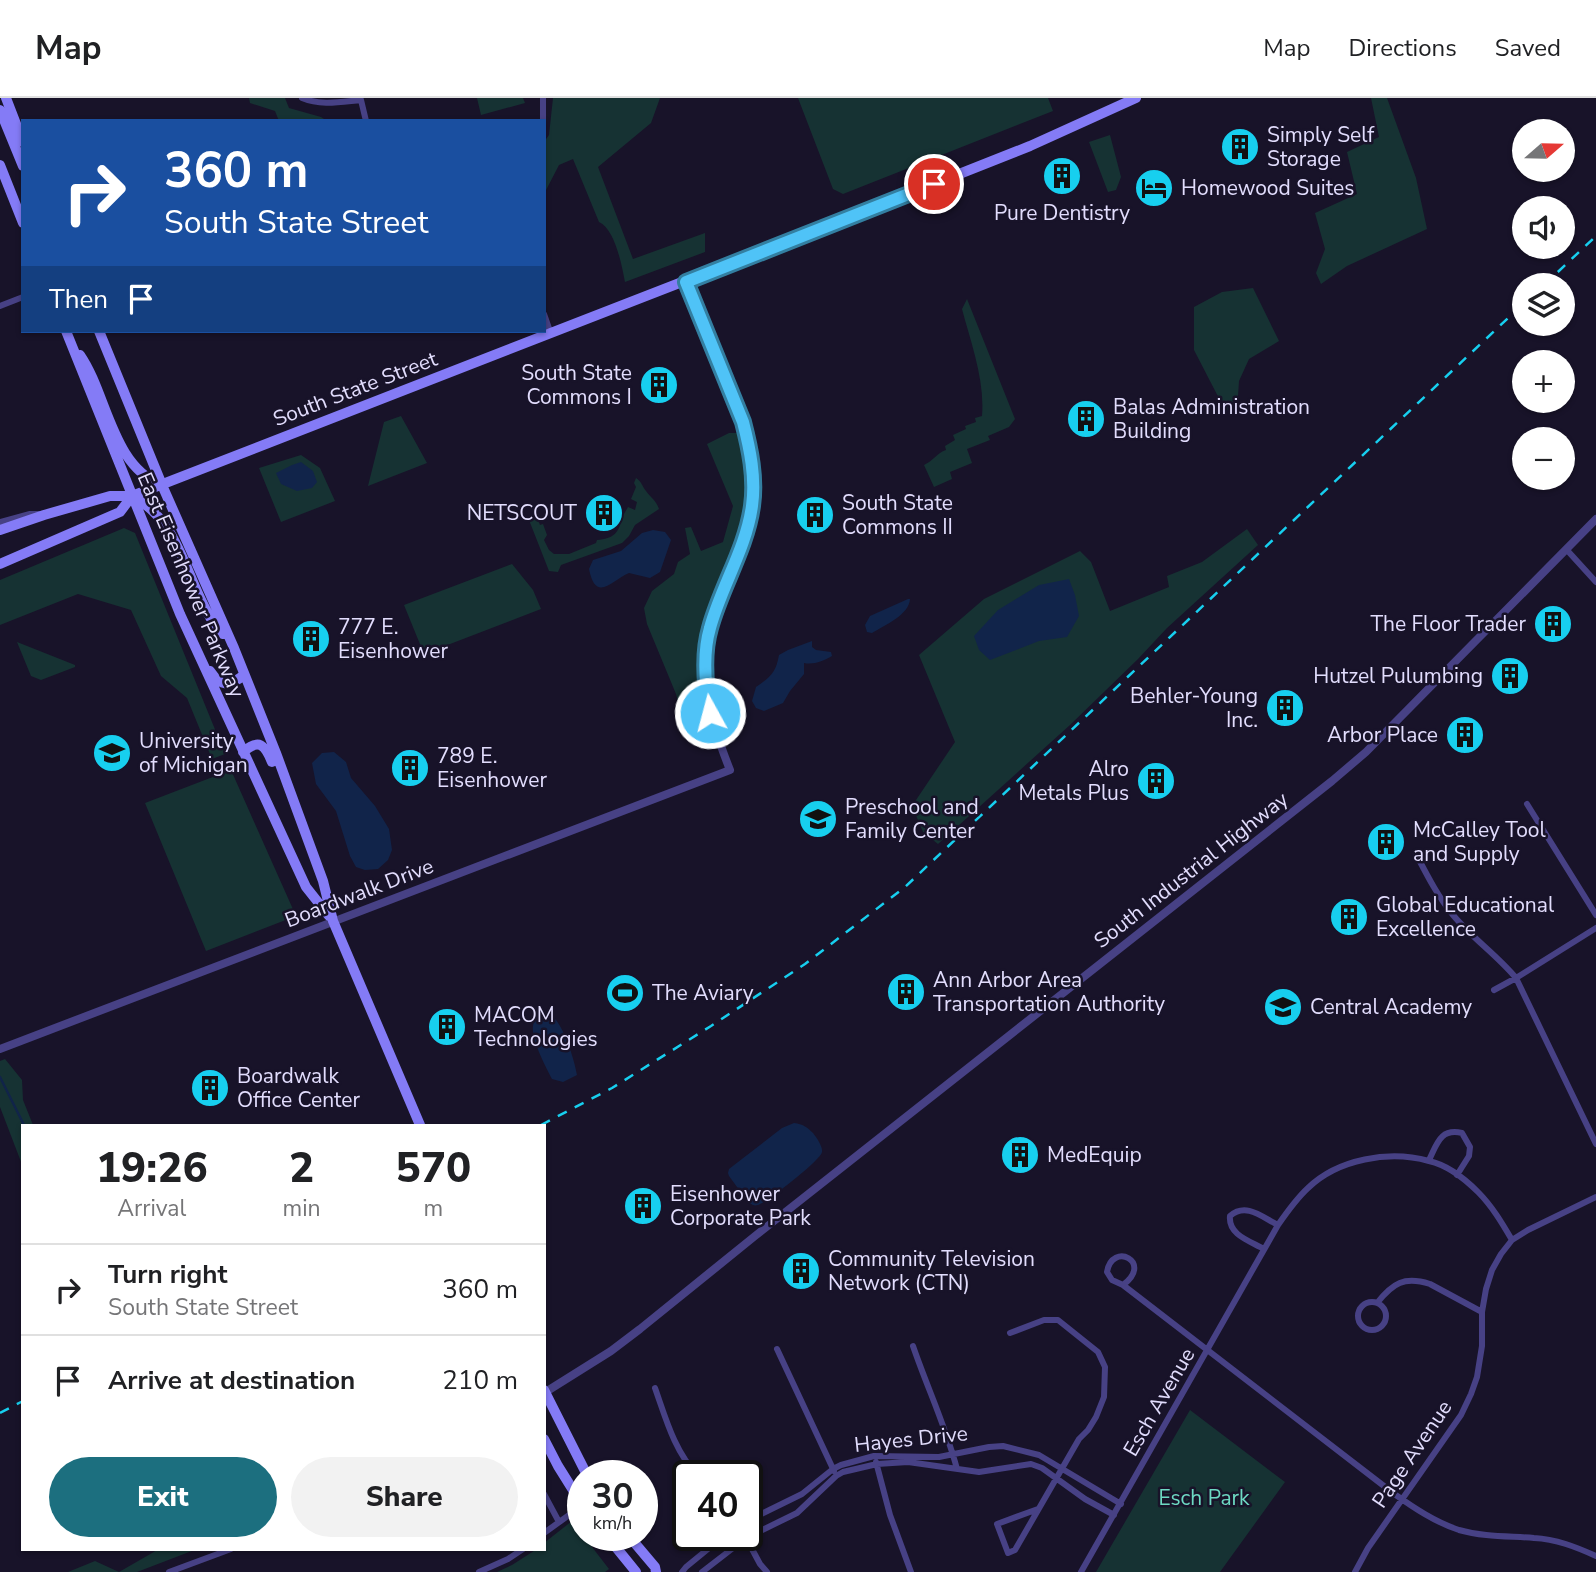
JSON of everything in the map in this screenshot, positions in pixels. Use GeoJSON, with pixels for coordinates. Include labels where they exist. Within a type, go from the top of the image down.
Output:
{"type":"FeatureCollection","features":[{"type":"Feature","properties":{"kind":"main road"},"geometry":{"type":"LineString","coordinates":[[6,98],[21,137]]}},
{"type":"Feature","properties":{"kind":"main road","name":"South State Street"},"geometry":{"type":"LineString","coordinates":[[0,530],[110,496],[132,496],[163,485],[1018,150],[1136,98]]}},
{"type":"Feature","properties":{"kind":"main road"},"geometry":{"type":"LineString","coordinates":[[0,110],[21,161]]}},
{"type":"Feature","properties":{"kind":"main road"},"geometry":{"type":"LineString","coordinates":[[0,159],[21,200]]}},
{"type":"Feature","properties":{"kind":"main road"},"geometry":{"type":"LineString","coordinates":[[0,165],[21,218]]}},
{"type":"Feature","properties":{"kind":"main road"},"geometry":{"type":"LineString","coordinates":[[93,333],[126,415],[141,435]]}},
{"type":"Feature","properties":{"kind":"main road","name":"East Eisenhower Parkway"},"geometry":{"type":"LineString","coordinates":[[100,333],[234,648],[323,881],[333,921],[420,1124]]}},
{"type":"Feature","properties":{"kind":"main road"},"geometry":{"type":"LineString","coordinates":[[68,336],[87,366],[120,443],[147,478],[163,485]]}},
{"type":"Feature","properties":{"kind":"main road","name":"East Eisenhower Parkway"},"geometry":{"type":"LineString","coordinates":[[68,336],[180,614],[306,887],[333,921]]}},
{"type":"Feature","properties":{"kind":"main road"},"geometry":{"type":"LineString","coordinates":[[132,496],[153,509],[169,532],[209,617],[234,648]]}},
{"type":"Feature","properties":{"kind":"main road","name":"South State Street"},"geometry":{"type":"LineString","coordinates":[[0,565],[120,512],[132,496]]}},
{"type":"Feature","properties":{"kind":"main road"},"geometry":{"type":"LineString","coordinates":[[146,534],[165,567],[210,672],[218,682],[225,684],[244,675]]}},
{"type":"Feature","properties":{"kind":"main road"},"geometry":{"type":"LineString","coordinates":[[243,752],[253,745],[262,745],[266,749],[283,792],[295,805]]}},
{"type":"Feature","properties":{"kind":"main road"},"geometry":{"type":"LineString","coordinates":[[546,1394],[579,1460]]}},
{"type":"Feature","properties":{"kind":"main road"},"geometry":{"type":"LineString","coordinates":[[546,1442],[567,1479]]}},
{"type":"Feature","properties":{"kind":"main road"},"geometry":{"type":"LineString","coordinates":[[619,1551],[636,1572]]}},
{"type":"Feature","properties":{"kind":"main road"},"geometry":{"type":"LineString","coordinates":[[641,1551],[656,1572]]}},
{"type":"Feature","properties":{"kind":"street"},"geometry":{"type":"LineString","coordinates":[[302,98],[331,103],[360,100],[365,119]]}},
{"type":"Feature","properties":{"kind":"street"},"geometry":{"type":"LineString","coordinates":[[542,98],[543,119]]}},
{"type":"Feature","properties":{"kind":"street","name":"Boardwalk Drive"},"geometry":{"type":"LineString","coordinates":[[0,1049],[730,770],[710,713],[705,685],[706,654],[716,607],[746,533],[752,506],[753,476],[743,422],[686,282]]}},
{"type":"Feature","properties":{"kind":"street"},"geometry":{"type":"LineString","coordinates":[[0,306],[21,298]]}},
{"type":"Feature","properties":{"kind":"street"},"geometry":{"type":"LineString","coordinates":[[546,320],[551,334]]}},
{"type":"Feature","properties":{"kind":"street"},"geometry":{"type":"LineString","coordinates":[[0,522],[30,514],[44,515]]}},
{"type":"Feature","properties":{"kind":"street","name":"South Industrial Highway"},"geometry":{"type":"LineString","coordinates":[[546,1391],[611,1351],[640,1329],[1332,781],[1366,752],[1596,519]]}},
{"type":"Feature","properties":{"kind":"street"},"geometry":{"type":"LineString","coordinates":[[1566,549],[1596,582]]}},
{"type":"Feature","properties":{"kind":"street"},"geometry":{"type":"LineString","coordinates":[[1527,804],[1596,915]]}},
{"type":"Feature","properties":{"kind":"street"},"geometry":{"type":"LineString","coordinates":[[1416,854],[1432,886],[1453,916],[1516,978],[1596,1143]]}},
{"type":"Feature","properties":{"kind":"street"},"geometry":{"type":"LineString","coordinates":[[1493,990],[1596,928]]}},
{"type":"Feature","properties":{"kind":"street"},"geometry":{"type":"LineString","coordinates":[[1429,1160],[1440,1138],[1454,1131],[1462,1133],[1470,1147],[1469,1156],[1457,1175]]}},
{"type":"Feature","properties":{"kind":"street","name":"Esch Avenue"},"geometry":{"type":"LineString","coordinates":[[1081,1572],[1278,1225],[1308,1187],[1331,1172],[1355,1162],[1383,1157],[1429,1160],[1443,1166],[1477,1190],[1493,1208],[1512,1240]]}},
{"type":"Feature","properties":{"kind":"street","name":"Page Avenue"},"geometry":{"type":"LineString","coordinates":[[1355,1572],[1368,1548],[1461,1415],[1471,1394],[1482,1346],[1482,1312],[1486,1289],[1501,1254],[1512,1240],[1528,1230],[1596,1197]]}},
{"type":"Feature","properties":{"kind":"street"},"geometry":{"type":"LineString","coordinates":[[1264,1249],[1232,1229],[1230,1216],[1236,1211],[1250,1210],[1278,1225]]}},
{"type":"Feature","properties":{"kind":"street"},"geometry":{"type":"LineString","coordinates":[[1123,1285],[1131,1279],[1134,1266],[1130,1259],[1122,1256],[1108,1264],[1107,1272],[1112,1280],[1123,1285],[1426,1516],[1460,1530],[1496,1536],[1537,1538],[1573,1546],[1596,1556]]}},
{"type":"Feature","properties":{"kind":"street"},"geometry":{"type":"LineString","coordinates":[[1377,1303],[1394,1285],[1404,1281],[1421,1281],[1430,1283],[1482,1312]]}},
{"type":"Feature","properties":{"kind":"street"},"geometry":{"type":"LineString","coordinates":[[1377,1303],[1384,1308],[1386,1317],[1378,1328],[1369,1329],[1359,1321],[1359,1312],[1364,1304],[1377,1303]]}},
{"type":"Feature","properties":{"kind":"street"},"geometry":{"type":"LineString","coordinates":[[1010,1333],[1044,1320],[1058,1321],[1098,1352],[1105,1367],[1104,1397],[1096,1417],[1061,1468],[1015,1550],[1008,1553],[997,1524],[1038,1508]]}},
{"type":"Feature","properties":{"kind":"street"},"geometry":{"type":"LineString","coordinates":[[913,1346],[957,1469]]}},
{"type":"Feature","properties":{"kind":"street"},"geometry":{"type":"LineString","coordinates":[[777,1349],[836,1476]]}},
{"type":"Feature","properties":{"kind":"street"},"geometry":{"type":"LineString","coordinates":[[655,1388],[675,1444],[684,1460]]}},
{"type":"Feature","properties":{"kind":"street","name":"Hayes Drive"},"geometry":{"type":"LineString","coordinates":[[763,1513],[802,1494],[841,1465],[876,1460],[939,1457],[1003,1446],[1038,1455],[1121,1504]]}},
{"type":"Feature","properties":{"kind":"street"},"geometry":{"type":"LineString","coordinates":[[876,1460],[890,1515],[911,1572]]}},
{"type":"Feature","properties":{"kind":"street","name":"Hayes Drive"},"geometry":{"type":"LineString","coordinates":[[763,1529],[797,1513],[836,1476],[876,1460],[978,1472],[1031,1464],[1042,1468],[1085,1499],[1114,1515]]}},
{"type":"Feature","properties":{"kind":"street"},"geometry":{"type":"LineString","coordinates":[[546,1498],[559,1521]]}},
{"type":"Feature","properties":{"kind":"street"},"geometry":{"type":"LineString","coordinates":[[546,1531],[567,1516]]}},
{"type":"Feature","properties":{"kind":"street"},"geometry":{"type":"LineString","coordinates":[[169,1572],[226,1551]]}},
{"type":"Feature","properties":{"kind":"street"},"geometry":{"type":"LineString","coordinates":[[479,1572],[520,1551]]}},
{"type":"Feature","properties":{"kind":"street"},"geometry":{"type":"LineString","coordinates":[[682,1572],[706,1551]]}},
{"type":"Feature","properties":{"kind":"street","name":"Hayes Drive"},"geometry":{"type":"LineString","coordinates":[[702,1572],[728,1551]]}},
{"type":"Feature","properties":{"kind":"street"},"geometry":{"type":"LineString","coordinates":[[752,1551],[767,1572]]}},
{"type":"Feature","properties":{"kind":"green space"},"geometry":{"type":"Polygon","coordinates":[[[249,98],[285,98],[289,108],[324,119],[278,119],[275,111],[250,103],[249,98]]]}},
{"type":"Feature","properties":{"kind":"green space"},"geometry":{"type":"Polygon","coordinates":[[[477,98],[523,98],[525,103],[481,115],[477,98]]]}},
{"type":"Feature","properties":{"kind":"green space"},"geometry":{"type":"Polygon","coordinates":[[[553,98],[660,98],[651,123],[598,167],[633,259],[705,233],[705,252],[625,282],[613,240],[605,226],[599,222],[573,159],[559,165],[546,190],[546,139],[549,135],[553,98]]]}},
{"type":"Feature","properties":{"kind":"green space"},"geometry":{"type":"Polygon","coordinates":[[[798,98],[1048,98],[1053,111],[843,194],[833,189],[798,98]]]}},
{"type":"Feature","properties":{"kind":"green space"},"geometry":{"type":"Polygon","coordinates":[[[1371,98],[1387,98],[1416,178],[1427,229],[1347,266],[1321,284],[1316,273],[1325,249],[1315,213],[1357,194],[1347,152],[1379,137],[1371,98]]]}},
{"type":"Feature","properties":{"kind":"green space"},"geometry":{"type":"Polygon","coordinates":[[[1110,135],[1121,177],[1116,190],[1108,192],[1089,142],[1110,135]]]}},
{"type":"Feature","properties":{"kind":"green space"},"geometry":{"type":"Polygon","coordinates":[[[1253,288],[1279,341],[1249,359],[1239,381],[1237,411],[1225,410],[1194,350],[1194,307],[1222,292],[1253,288]]]}},
{"type":"Feature","properties":{"kind":"green space"},"geometry":{"type":"Polygon","coordinates":[[[967,299],[1015,419],[1009,427],[988,436],[990,440],[967,449],[972,463],[950,472],[952,479],[934,487],[924,465],[946,450],[945,446],[955,440],[953,435],[976,422],[975,418],[982,416],[979,375],[962,309],[967,299]]]}},
{"type":"Feature","properties":{"kind":"green space"},"geometry":{"type":"Polygon","coordinates":[[[401,416],[427,463],[368,486],[384,422],[401,416]]]}},
{"type":"Feature","properties":{"kind":"green space"},"geometry":{"type":"Polygon","coordinates":[[[729,433],[738,433],[744,457],[747,489],[744,511],[710,604],[702,634],[699,681],[708,726],[685,732],[676,694],[647,624],[644,608],[652,591],[674,574],[678,562],[690,554],[685,528],[691,527],[701,551],[723,542],[733,506],[707,444],[729,433]]]}},
{"type":"Feature","properties":{"kind":"green space"},"geometry":{"type":"Polygon","coordinates":[[[301,455],[320,468],[335,501],[281,522],[259,468],[301,455]]]}},
{"type":"Feature","properties":{"kind":"green space"},"geometry":{"type":"Polygon","coordinates":[[[636,478],[659,509],[635,525],[622,543],[561,565],[558,572],[549,571],[529,520],[537,517],[540,525],[543,524],[547,535],[544,540],[549,550],[554,554],[569,554],[615,534],[620,526],[621,516],[628,507],[635,510],[637,502],[631,499],[636,478]]]}},
{"type":"Feature","properties":{"kind":"green space"},"geometry":{"type":"Polygon","coordinates":[[[124,528],[135,533],[225,754],[212,759],[187,698],[161,676],[131,610],[78,594],[0,625],[0,580],[124,528]]]}},
{"type":"Feature","properties":{"kind":"green space"},"geometry":{"type":"Polygon","coordinates":[[[1247,529],[1258,545],[1167,628],[1070,725],[938,844],[923,832],[912,806],[955,742],[919,655],[984,599],[1080,551],[1091,562],[1110,611],[1169,587],[1167,576],[1202,562],[1247,529]]]}},
{"type":"Feature","properties":{"kind":"green space"},"geometry":{"type":"Polygon","coordinates":[[[512,564],[533,590],[541,609],[424,654],[404,605],[512,564]]]}},
{"type":"Feature","properties":{"kind":"green space"},"geometry":{"type":"Polygon","coordinates":[[[17,642],[75,667],[41,680],[31,676],[17,642]]]}},
{"type":"Feature","properties":{"kind":"green space"},"geometry":{"type":"Polygon","coordinates":[[[231,770],[296,916],[206,951],[145,803],[231,770]]]}},
{"type":"Feature","properties":{"kind":"green space"},"geometry":{"type":"Polygon","coordinates":[[[5,1059],[22,1080],[23,1100],[33,1124],[21,1124],[21,1162],[0,1107],[0,1061],[5,1059]]]}},
{"type":"Feature","properties":{"kind":"green space","name":"Esch Park"},"geometry":{"type":"Polygon","coordinates":[[[1190,1410],[1285,1482],[1220,1572],[1096,1572],[1190,1410]]]}},
{"type":"Feature","properties":{"kind":"green space"},"geometry":{"type":"Polygon","coordinates":[[[567,1525],[567,1551],[595,1551],[609,1569],[605,1572],[497,1572],[534,1551],[546,1551],[546,1541],[567,1525]]]}},
{"type":"Feature","properties":{"kind":"green space"},"geometry":{"type":"Polygon","coordinates":[[[156,1551],[192,1551],[137,1572],[119,1572],[156,1551]]]}},
{"type":"Feature","properties":{"kind":"green space"},"geometry":{"type":"Polygon","coordinates":[[[95,1561],[119,1572],[68,1572],[95,1561]]]}},
{"type":"Feature","properties":{"kind":"water"},"geometry":{"type":"Polygon","coordinates":[[[301,462],[313,471],[317,482],[312,488],[297,491],[281,484],[276,473],[301,462]]]}},
{"type":"Feature","properties":{"kind":"water"},"geometry":{"type":"Polygon","coordinates":[[[653,530],[665,532],[671,540],[660,572],[650,578],[629,573],[605,587],[596,585],[589,569],[593,560],[621,551],[642,533],[653,530]]]}},
{"type":"Feature","properties":{"kind":"water"},"geometry":{"type":"Polygon","coordinates":[[[1069,579],[1079,616],[1067,637],[1039,641],[990,660],[979,650],[974,636],[998,610],[1039,585],[1069,579]]]}},
{"type":"Feature","properties":{"kind":"water"},"geometry":{"type":"Polygon","coordinates":[[[908,599],[909,605],[901,615],[872,633],[867,632],[865,625],[870,616],[908,599]]]}},
{"type":"Feature","properties":{"kind":"water"},"geometry":{"type":"Polygon","coordinates":[[[812,641],[812,647],[816,650],[831,652],[832,656],[818,662],[804,663],[804,674],[783,703],[764,711],[756,708],[752,701],[756,687],[772,674],[779,655],[812,641]]]}},
{"type":"Feature","properties":{"kind":"water"},"geometry":{"type":"Polygon","coordinates":[[[334,752],[346,762],[351,778],[375,806],[389,829],[392,850],[388,860],[378,869],[365,870],[356,867],[336,811],[316,784],[312,763],[322,753],[334,752]]]}},
{"type":"Feature","properties":{"kind":"water"},"geometry":{"type":"Polygon","coordinates":[[[549,1013],[563,1032],[577,1075],[563,1082],[552,1079],[534,1038],[535,1021],[549,1013]]]}},
{"type":"Feature","properties":{"kind":"water"},"geometry":{"type":"Polygon","coordinates":[[[794,1123],[805,1126],[813,1133],[822,1152],[782,1189],[758,1205],[752,1205],[729,1176],[729,1169],[782,1128],[794,1123]]]}},
{"type":"Feature","properties":{"kind":"waterway"},"geometry":{"type":"LineString","coordinates":[[0,1077],[24,1124]]}},
{"type":"Feature","properties":{"kind":"railway"},"geometry":{"type":"LineString","coordinates":[[1557,273],[1596,236]]}},
{"type":"Feature","properties":{"kind":"railway"},"geometry":{"type":"LineString","coordinates":[[543,1124],[612,1088],[711,1026],[805,964],[905,887],[1512,314]]}},
{"type":"Feature","properties":{"kind":"railway"},"geometry":{"type":"LineString","coordinates":[[0,1413],[21,1402]]}},
{"type":"Feature","properties":{"kind":"place","name":"Simply Self Storage"},"geometry":{"type":"Point","coordinates":[1240,147]}},
{"type":"Feature","properties":{"kind":"place","name":"Pure Dentistry"},"geometry":{"type":"Point","coordinates":[1062,176]}},
{"type":"Feature","properties":{"kind":"place","name":"Homewood Suites"},"geometry":{"type":"Point","coordinates":[1154,188]}},
{"type":"Feature","properties":{"kind":"place","name":"South State Commons I"},"geometry":{"type":"Point","coordinates":[659,385]}},
{"type":"Feature","properties":{"kind":"place","name":"Balas Administration Building"},"geometry":{"type":"Point","coordinates":[1086,419]}},
{"type":"Feature","properties":{"kind":"place","name":"NETSCOUT"},"geometry":{"type":"Point","coordinates":[604,513]}},
{"type":"Feature","properties":{"kind":"place","name":"South State Commons II"},"geometry":{"type":"Point","coordinates":[815,515]}},
{"type":"Feature","properties":{"kind":"place","name":"The Floor Trader"},"geometry":{"type":"Point","coordinates":[1553,624]}},
{"type":"Feature","properties":{"kind":"place","name":"777 E. Eisenhower"},"geometry":{"type":"Point","coordinates":[311,639]}},
{"type":"Feature","properties":{"kind":"place","name":"Hutzel Pulumbing"},"geometry":{"type":"Point","coordinates":[1510,676]}},
{"type":"Feature","properties":{"kind":"place","name":"Behler-Young Inc."},"geometry":{"type":"Point","coordinates":[1285,708]}},
{"type":"Feature","properties":{"kind":"place","name":"Arbor Place"},"geometry":{"type":"Point","coordinates":[1465,735]}},
{"type":"Feature","properties":{"kind":"place","name":"University of Michigan"},"geometry":{"type":"Point","coordinates":[112,753]}},
{"type":"Feature","properties":{"kind":"place","name":"789 E. Eisenhower"},"geometry":{"type":"Point","coordinates":[410,768]}},
{"type":"Feature","properties":{"kind":"place","name":"Alro Metals Plus"},"geometry":{"type":"Point","coordinates":[1156,781]}},
{"type":"Feature","properties":{"kind":"place","name":"Preschool and Family Center"},"geometry":{"type":"Point","coordinates":[818,819]}},
{"type":"Feature","properties":{"kind":"place","name":"McCalley Tool and Supply"},"geometry":{"type":"Point","coordinates":[1386,842]}},
{"type":"Feature","properties":{"kind":"place","name":"Global Educational Excellence"},"geometry":{"type":"Point","coordinates":[1349,917]}},
{"type":"Feature","properties":{"kind":"place","name":"Ann Arbor Area Transportation Authority"},"geometry":{"type":"Point","coordinates":[906,992]}},
{"type":"Feature","properties":{"kind":"place","name":"The Aviary"},"geometry":{"type":"Point","coordinates":[625,993]}},
{"type":"Feature","properties":{"kind":"place","name":"Central Academy"},"geometry":{"type":"Point","coordinates":[1283,1007]}},
{"type":"Feature","properties":{"kind":"place","name":"MACOM Technologies"},"geometry":{"type":"Point","coordinates":[447,1027]}},
{"type":"Feature","properties":{"kind":"place","name":"Boardwalk Office Center"},"geometry":{"type":"Point","coordinates":[210,1088]}},
{"type":"Feature","properties":{"kind":"place","name":"MedEquip"},"geometry":{"type":"Point","coordinates":[1020,1155]}},
{"type":"Feature","properties":{"kind":"place","name":"Eisenhower Corporate Park"},"geometry":{"type":"Point","coordinates":[643,1206]}},
{"type":"Feature","properties":{"kind":"place","name":"Community Television Network (CTN)"},"geometry":{"type":"Point","coordinates":[801,1271]}},
{"type":"Feature","properties":{"kind":"route"},"geometry":{"type":"LineString","coordinates":[[710,713],[705,685],[709,630],[746,533],[752,506],[753,476],[743,422],[686,282],[934,184]]}}]}
